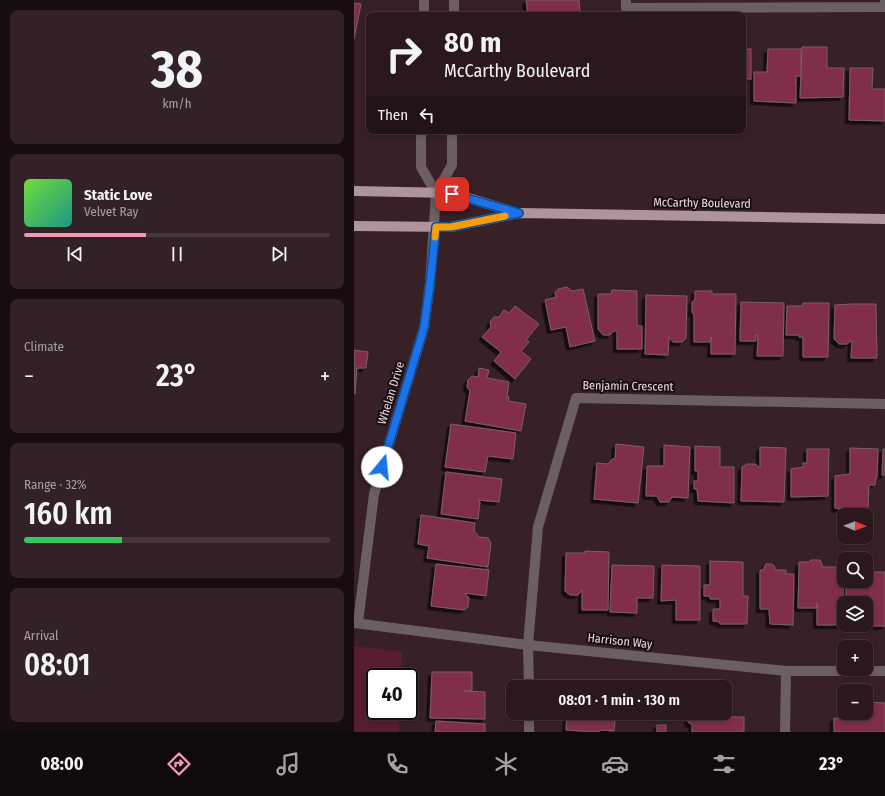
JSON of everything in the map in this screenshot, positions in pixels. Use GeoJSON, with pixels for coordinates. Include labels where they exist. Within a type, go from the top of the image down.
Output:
{"type":"FeatureCollection","features":[{"type":"Feature","properties":{"kind":"main road","name":"McCarthy Boulevard"},"geometry":{"type":"LineString","coordinates":[[354,191],[452,194],[519,213]]}},
{"type":"Feature","properties":{"kind":"main road","name":"McCarthy Boulevard"},"geometry":{"type":"LineString","coordinates":[[354,226],[451,227],[519,213],[885,219]]}},
{"type":"Feature","properties":{"kind":"street"},"geometry":{"type":"LineString","coordinates":[[424,0],[424,12]]}},
{"type":"Feature","properties":{"kind":"street"},"geometry":{"type":"LineString","coordinates":[[454,0],[454,12]]}},
{"type":"Feature","properties":{"kind":"street"},"geometry":{"type":"LineString","coordinates":[[626,0],[626,8],[885,7],[885,0]]}},
{"type":"Feature","properties":{"kind":"street","name":"Whelan Drive"},"geometry":{"type":"LineString","coordinates":[[422,134],[421,167],[436,193]]}},
{"type":"Feature","properties":{"kind":"street","name":"Whelan Drive"},"geometry":{"type":"LineString","coordinates":[[356,623],[374,494],[424,328],[436,227],[436,193],[452,165],[452,134]]}},
{"type":"Feature","properties":{"kind":"street","name":"Benjamin Crescent"},"geometry":{"type":"LineString","coordinates":[[528,645],[538,527],[576,398],[885,404]]}},
{"type":"Feature","properties":{"kind":"street","name":"Harrison Way"},"geometry":{"type":"LineString","coordinates":[[356,623],[528,645],[786,671],[885,672]]}},
{"type":"Feature","properties":{"kind":"street"},"geometry":{"type":"LineString","coordinates":[[528,645],[529,680]]}},
{"type":"Feature","properties":{"kind":"street"},"geometry":{"type":"LineString","coordinates":[[785,732],[786,671]]}},
{"type":"Feature","properties":{"kind":"street"},"geometry":{"type":"LineString","coordinates":[[529,720],[529,732]]}},
{"type":"Feature","properties":{"kind":"shaded area"},"geometry":{"type":"Polygon","coordinates":[[[354,646],[402,652],[401,668],[366,668],[366,720],[400,720],[399,732],[354,732],[354,646]]]}},
{"type":"Feature","properties":{"kind":"building"},"geometry":{"type":"Polygon","coordinates":[[[526,0],[579,0],[580,12],[528,12],[526,0]]]}},
{"type":"Feature","properties":{"kind":"building"},"geometry":{"type":"Polygon","coordinates":[[[354,3],[361,4],[354,39],[354,3]]]}},
{"type":"Feature","properties":{"kind":"building"},"geometry":{"type":"Polygon","coordinates":[[[802,47],[827,47],[827,68],[844,68],[843,97],[800,98],[802,47]]]}},
{"type":"Feature","properties":{"kind":"building"},"geometry":{"type":"Polygon","coordinates":[[[746,49],[751,49],[751,79],[746,79],[746,49]]]}},
{"type":"Feature","properties":{"kind":"building"},"geometry":{"type":"Polygon","coordinates":[[[768,49],[801,49],[801,76],[796,76],[796,103],[754,101],[754,72],[767,72],[768,49]]]}},
{"type":"Feature","properties":{"kind":"building"},"geometry":{"type":"Polygon","coordinates":[[[850,68],[873,68],[872,89],[885,89],[885,121],[849,120],[850,68]]]}},
{"type":"Feature","properties":{"kind":"building"},"geometry":{"type":"Polygon","coordinates":[[[567,287],[572,291],[583,289],[595,341],[570,347],[566,327],[551,330],[545,300],[556,297],[555,293],[558,289],[567,287]]]}},
{"type":"Feature","properties":{"kind":"building"},"geometry":{"type":"Polygon","coordinates":[[[612,290],[637,291],[637,326],[642,326],[642,349],[617,349],[617,331],[614,331],[610,335],[603,335],[598,329],[598,294],[611,294],[612,290]]]}},
{"type":"Feature","properties":{"kind":"building"},"geometry":{"type":"Polygon","coordinates":[[[695,291],[712,291],[712,294],[736,294],[735,354],[711,354],[711,337],[710,342],[694,342],[694,315],[692,312],[692,302],[695,299],[695,291]]]}},
{"type":"Feature","properties":{"kind":"building"},"geometry":{"type":"Polygon","coordinates":[[[646,295],[687,296],[686,338],[682,342],[673,342],[669,337],[668,355],[645,354],[646,295]]]}},
{"type":"Feature","properties":{"kind":"building"},"geometry":{"type":"Polygon","coordinates":[[[741,302],[784,303],[783,356],[757,356],[758,335],[756,335],[756,341],[740,341],[741,302]]]}},
{"type":"Feature","properties":{"kind":"building"},"geometry":{"type":"Polygon","coordinates":[[[803,303],[829,303],[828,357],[803,357],[803,337],[799,337],[799,335],[786,335],[787,306],[803,306],[803,303]]]}},
{"type":"Feature","properties":{"kind":"building"},"geometry":{"type":"Polygon","coordinates":[[[876,304],[877,358],[851,358],[852,340],[847,344],[839,344],[834,339],[835,305],[876,304]]]}},
{"type":"Feature","properties":{"kind":"building"},"geometry":{"type":"Polygon","coordinates":[[[515,306],[539,324],[526,340],[529,342],[521,351],[531,359],[515,379],[494,361],[501,352],[482,337],[491,327],[490,322],[494,317],[499,317],[504,310],[509,313],[515,306]]]}},
{"type":"Feature","properties":{"kind":"building"},"geometry":{"type":"Polygon","coordinates":[[[354,350],[368,352],[366,368],[357,368],[355,394],[354,350]]]}},
{"type":"Feature","properties":{"kind":"building"},"geometry":{"type":"Polygon","coordinates":[[[479,368],[489,370],[487,378],[509,382],[507,397],[509,397],[508,401],[526,404],[521,431],[465,421],[470,391],[467,387],[468,380],[472,376],[478,377],[479,368]]]}},
{"type":"Feature","properties":{"kind":"building"},"geometry":{"type":"Polygon","coordinates":[[[451,424],[516,433],[513,459],[488,456],[485,472],[445,467],[451,424]]]}},
{"type":"Feature","properties":{"kind":"building"},"geometry":{"type":"Polygon","coordinates":[[[616,444],[644,447],[638,503],[594,499],[597,463],[608,464],[612,459],[615,459],[616,444]]]}},
{"type":"Feature","properties":{"kind":"building"},"geometry":{"type":"Polygon","coordinates":[[[664,445],[690,447],[688,498],[672,497],[669,502],[660,502],[657,496],[646,496],[647,466],[664,466],[664,445]]]}},
{"type":"Feature","properties":{"kind":"building"},"geometry":{"type":"Polygon","coordinates":[[[695,446],[720,447],[720,467],[734,467],[734,503],[698,501],[697,489],[694,489],[694,481],[698,481],[698,471],[695,471],[695,446]]]}},
{"type":"Feature","properties":{"kind":"building"},"geometry":{"type":"Polygon","coordinates":[[[760,447],[786,448],[784,502],[741,501],[742,467],[747,464],[755,464],[760,468],[760,447]]]}},
{"type":"Feature","properties":{"kind":"building"},"geometry":{"type":"Polygon","coordinates":[[[850,448],[878,449],[877,477],[875,485],[869,485],[868,508],[835,508],[835,476],[850,474],[850,448]]]}},
{"type":"Feature","properties":{"kind":"building"},"geometry":{"type":"Polygon","coordinates":[[[807,449],[829,449],[828,496],[791,497],[791,469],[803,467],[803,463],[807,463],[807,449]]]}},
{"type":"Feature","properties":{"kind":"building"},"geometry":{"type":"Polygon","coordinates":[[[883,449],[885,449],[885,475],[882,475],[883,449]]]}},
{"type":"Feature","properties":{"kind":"building"},"geometry":{"type":"Polygon","coordinates":[[[446,472],[502,479],[499,502],[478,500],[480,502],[478,519],[441,514],[446,472]]]}},
{"type":"Feature","properties":{"kind":"building"},"geometry":{"type":"Polygon","coordinates":[[[421,515],[475,523],[474,531],[479,537],[488,538],[491,543],[488,567],[427,558],[429,546],[418,544],[421,515]]]}},
{"type":"Feature","properties":{"kind":"building"},"geometry":{"type":"Polygon","coordinates":[[[585,551],[609,552],[608,610],[582,610],[582,590],[578,595],[570,595],[565,591],[566,553],[585,553],[585,551]]]}},
{"type":"Feature","properties":{"kind":"building"},"geometry":{"type":"Polygon","coordinates":[[[811,560],[820,560],[823,567],[837,567],[837,588],[843,588],[843,596],[837,596],[837,625],[817,625],[817,608],[798,608],[799,562],[809,562],[811,560]]]}},
{"type":"Feature","properties":{"kind":"building"},"geometry":{"type":"Polygon","coordinates":[[[710,561],[743,562],[743,596],[748,596],[747,624],[720,624],[720,622],[713,621],[713,609],[720,609],[720,599],[710,599],[710,596],[704,596],[704,585],[710,585],[710,561]]]}},
{"type":"Feature","properties":{"kind":"building"},"geometry":{"type":"Polygon","coordinates":[[[436,564],[489,570],[486,596],[465,593],[469,598],[468,607],[464,610],[431,606],[436,564]]]}},
{"type":"Feature","properties":{"kind":"building"},"geometry":{"type":"Polygon","coordinates":[[[766,564],[772,564],[775,567],[775,570],[786,570],[786,574],[794,574],[793,625],[770,624],[769,609],[760,609],[760,570],[763,570],[766,564]]]}},
{"type":"Feature","properties":{"kind":"building"},"geometry":{"type":"Polygon","coordinates":[[[612,565],[654,566],[653,598],[637,598],[637,613],[610,612],[612,565]]]}},
{"type":"Feature","properties":{"kind":"building"},"geometry":{"type":"Polygon","coordinates":[[[662,565],[700,566],[700,620],[676,620],[676,600],[661,601],[662,565]]]}},
{"type":"Feature","properties":{"kind":"building"},"geometry":{"type":"Polygon","coordinates":[[[873,572],[885,572],[885,626],[873,626],[873,596],[846,596],[846,588],[873,588],[873,572]]]}},
{"type":"Feature","properties":{"kind":"building"},"geometry":{"type":"Polygon","coordinates":[[[432,672],[472,672],[472,691],[464,691],[485,692],[485,719],[430,718],[432,672]]]}},
{"type":"Feature","properties":{"kind":"building"},"geometry":{"type":"Polygon","coordinates":[[[873,702],[885,703],[885,732],[834,732],[834,718],[837,718],[837,720],[873,720],[873,702]]]}},
{"type":"Feature","properties":{"kind":"building"},"geometry":{"type":"Polygon","coordinates":[[[732,717],[744,717],[744,732],[692,732],[692,725],[688,722],[688,720],[732,720],[732,717]]]}},
{"type":"Feature","properties":{"kind":"building"},"geometry":{"type":"Polygon","coordinates":[[[567,720],[615,720],[614,731],[601,730],[598,732],[566,730],[567,720]]]}},
{"type":"Feature","properties":{"kind":"building"},"geometry":{"type":"Polygon","coordinates":[[[436,721],[485,724],[485,732],[435,732],[436,721]]]}},
{"type":"Feature","properties":{"kind":"building"},"geometry":{"type":"Polygon","coordinates":[[[657,725],[666,725],[666,732],[657,732],[657,725]]]}},
{"type":"Feature","properties":{"kind":"slow traffic"},"geometry":{"type":"LineString","coordinates":[[435,237],[436,227],[451,227],[505,216]]}},
{"type":"Feature","properties":{"kind":"route"},"geometry":{"type":"LineString","coordinates":[[382,467],[424,328],[436,227],[451,227],[519,213],[452,194]]}}]}
